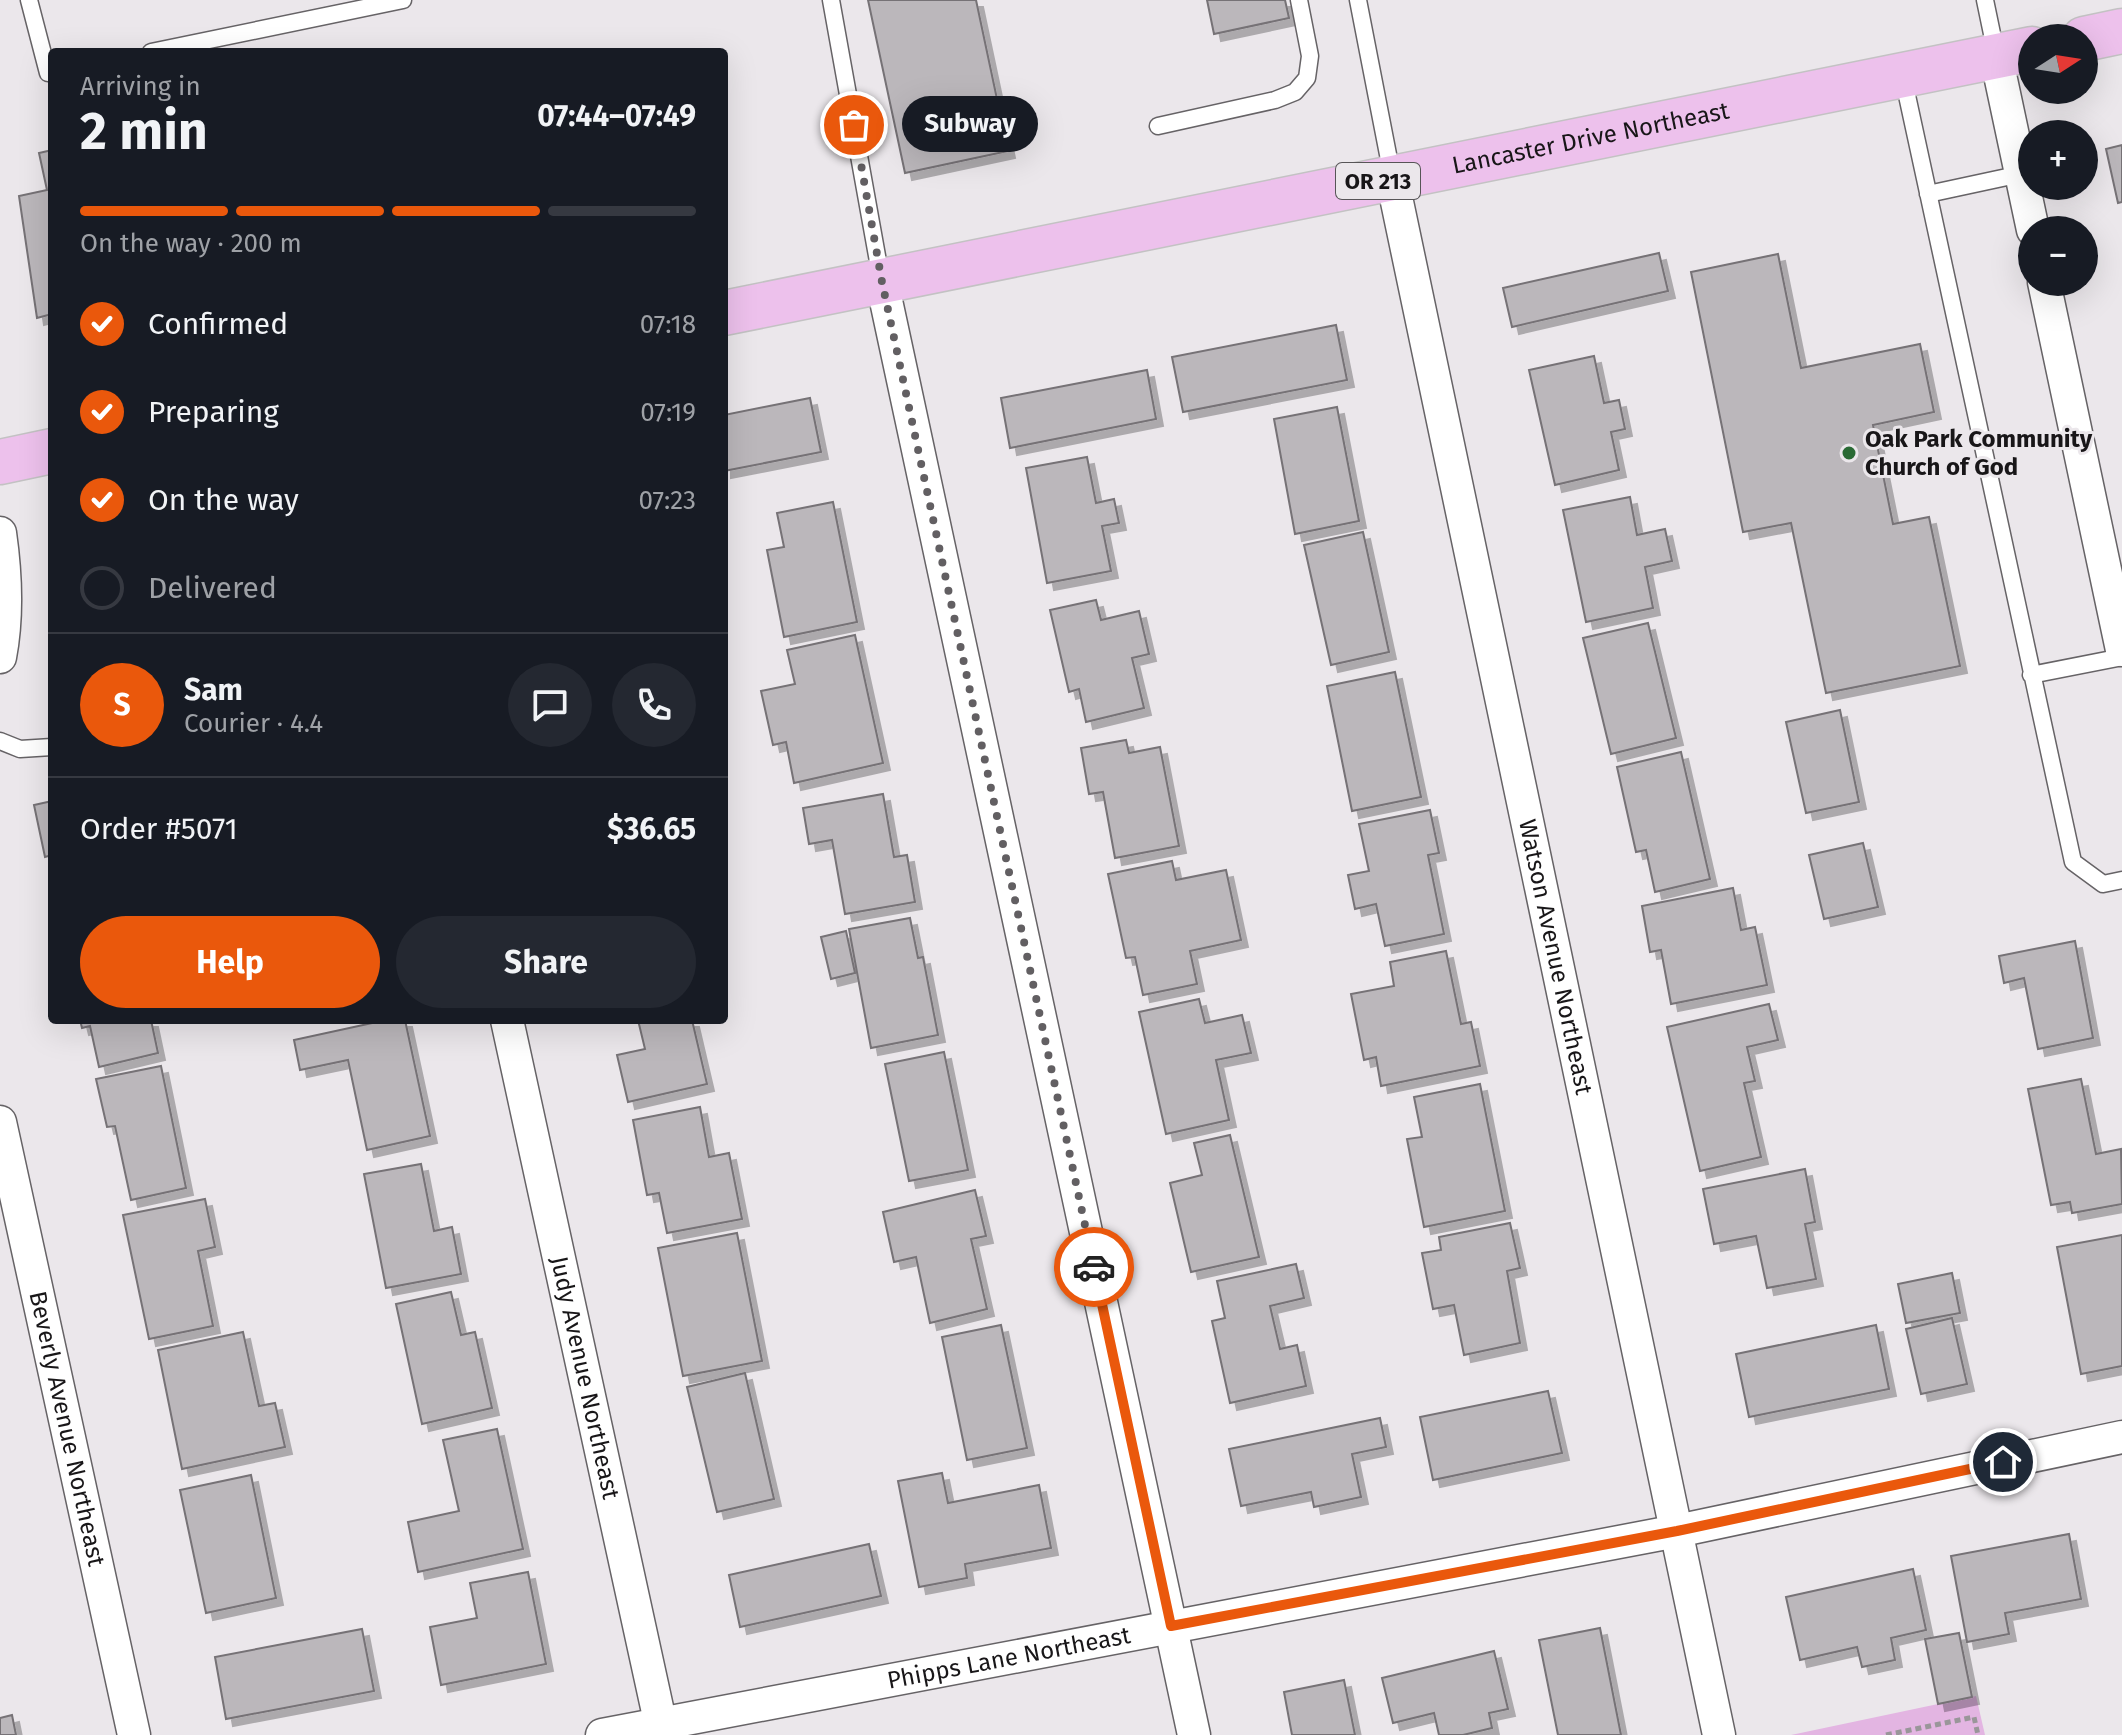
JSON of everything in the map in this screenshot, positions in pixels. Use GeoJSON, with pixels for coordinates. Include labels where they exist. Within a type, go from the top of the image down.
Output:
{"type":"FeatureCollection","features":[{"type":"Feature","properties":{"kind":"main road"},"geometry":{"type":"LineString","coordinates":[[2098,36],[2122,31]]}},
{"type":"Feature","properties":{"kind":"main road","name":"Lancaster Drive Northeast"},"geometry":{"type":"LineString","coordinates":[[728,312],[2014,53]]}},
{"type":"Feature","properties":{"kind":"main road"},"geometry":{"type":"LineString","coordinates":[[0,462],[48,452]]}},
{"type":"Feature","properties":{"kind":"street"},"geometry":{"type":"LineString","coordinates":[[2014,53],[2018,122]]}},
{"type":"Feature","properties":{"kind":"street","name":"Watson Avenue Northeast"},"geometry":{"type":"LineString","coordinates":[[1392,178],[1719,1735]]}},
{"type":"Feature","properties":{"kind":"street"},"geometry":{"type":"LineString","coordinates":[[882,282],[1194,1735]]}},
{"type":"Feature","properties":{"kind":"street"},"geometry":{"type":"LineString","coordinates":[[2047,296],[2122,650]]}},
{"type":"Feature","properties":{"kind":"street"},"geometry":{"type":"LineString","coordinates":[[0,533],[7,589],[6,627],[0,657]]}},
{"type":"Feature","properties":{"kind":"street","name":"Judy Avenue Northeast"},"geometry":{"type":"LineString","coordinates":[[508,1024],[662,1729]]}},
{"type":"Feature","properties":{"kind":"street","name":"Beverly Avenue Northeast"},"geometry":{"type":"LineString","coordinates":[[0,1122],[134,1735]]}},
{"type":"Feature","properties":{"kind":"street","name":"Phipps Lane Northeast"},"geometry":{"type":"LineString","coordinates":[[602,1735],[662,1729],[1171,1626],[1677,1531],[2122,1437]]}},
{"type":"Feature","properties":{"kind":"lane"},"geometry":{"type":"LineString","coordinates":[[29,0],[48,73]]}},
{"type":"Feature","properties":{"kind":"lane"},"geometry":{"type":"LineString","coordinates":[[170,48],[403,0]]}},
{"type":"Feature","properties":{"kind":"lane"},"geometry":{"type":"LineString","coordinates":[[831,0],[882,282]]}},
{"type":"Feature","properties":{"kind":"lane"},"geometry":{"type":"LineString","coordinates":[[1158,126],[1275,100],[1295,92],[1307,78],[1310,56],[1299,0]]}},
{"type":"Feature","properties":{"kind":"lane"},"geometry":{"type":"LineString","coordinates":[[1358,0],[1392,178]]}},
{"type":"Feature","properties":{"kind":"lane"},"geometry":{"type":"LineString","coordinates":[[1985,0],[2014,53]]}},
{"type":"Feature","properties":{"kind":"lane"},"geometry":{"type":"LineString","coordinates":[[1903,75],[2073,862],[2103,884],[2122,880]]}},
{"type":"Feature","properties":{"kind":"lane"},"geometry":{"type":"LineString","coordinates":[[1928,194],[2018,175]]}},
{"type":"Feature","properties":{"kind":"lane"},"geometry":{"type":"LineString","coordinates":[[2031,675],[2122,657]]}},
{"type":"Feature","properties":{"kind":"lane"},"geometry":{"type":"LineString","coordinates":[[0,741],[20,749],[48,747]]}},
{"type":"Feature","properties":{"kind":"path"},"geometry":{"type":"LineString","coordinates":[[1886,1735],[1974,1717],[1978,1735]]}},
{"type":"Feature","properties":{"kind":"shaded area"},"geometry":{"type":"Polygon","coordinates":[[[1976,1696],[1985,1735],[1791,1735],[1976,1696]]]}},
{"type":"Feature","properties":{"kind":"building"},"geometry":{"type":"Polygon","coordinates":[[[868,0],[976,0],[1008,151],[905,173],[868,0]]]}},
{"type":"Feature","properties":{"kind":"building"},"geometry":{"type":"Polygon","coordinates":[[[1207,0],[1285,0],[1289,18],[1214,34],[1207,0]]]}},
{"type":"Feature","properties":{"kind":"building"},"geometry":{"type":"Polygon","coordinates":[[[2122,145],[2122,202],[2118,203],[2106,149],[2122,145]]]}},
{"type":"Feature","properties":{"kind":"building"},"geometry":{"type":"Polygon","coordinates":[[[48,151],[48,315],[37,318],[19,196],[47,190],[39,153],[48,151]]]}},
{"type":"Feature","properties":{"kind":"building"},"geometry":{"type":"Polygon","coordinates":[[[1659,253],[1668,291],[1512,327],[1503,288],[1659,253]]]}},
{"type":"Feature","properties":{"kind":"building"},"geometry":{"type":"Polygon","coordinates":[[[1778,254],[1801,368],[1920,344],[1934,412],[1873,425],[1893,524],[1929,517],[1960,666],[1826,693],[1791,523],[1743,532],[1691,272],[1778,254]]]}},
{"type":"Feature","properties":{"kind":"building"},"geometry":{"type":"Polygon","coordinates":[[[1336,325],[1347,380],[1183,412],[1172,357],[1336,325]]]}},
{"type":"Feature","properties":{"kind":"building"},"geometry":{"type":"Polygon","coordinates":[[[1594,356],[1604,403],[1619,400],[1625,429],[1611,432],[1619,470],[1555,485],[1529,370],[1594,356]]]}},
{"type":"Feature","properties":{"kind":"building"},"geometry":{"type":"Polygon","coordinates":[[[1147,370],[1156,419],[1010,448],[1001,398],[1147,370]]]}},
{"type":"Feature","properties":{"kind":"building"},"geometry":{"type":"Polygon","coordinates":[[[810,398],[821,452],[728,470],[728,414],[810,398]]]}},
{"type":"Feature","properties":{"kind":"building"},"geometry":{"type":"Polygon","coordinates":[[[1337,407],[1359,521],[1295,534],[1274,419],[1337,407]]]}},
{"type":"Feature","properties":{"kind":"building"},"geometry":{"type":"Polygon","coordinates":[[[1087,457],[1096,503],[1114,499],[1119,523],[1102,526],[1111,571],[1047,583],[1026,468],[1087,457]]]}},
{"type":"Feature","properties":{"kind":"building"},"geometry":{"type":"Polygon","coordinates":[[[1630,497],[1637,535],[1665,529],[1672,561],[1645,567],[1653,608],[1586,622],[1563,510],[1630,497]]]}},
{"type":"Feature","properties":{"kind":"building"},"geometry":{"type":"Polygon","coordinates":[[[833,502],[857,622],[784,637],[767,550],[784,547],[777,513],[833,502]]]}},
{"type":"Feature","properties":{"kind":"building"},"geometry":{"type":"Polygon","coordinates":[[[1363,532],[1389,652],[1331,665],[1304,545],[1363,532]]]}},
{"type":"Feature","properties":{"kind":"building"},"geometry":{"type":"Polygon","coordinates":[[[1096,600],[1101,620],[1139,611],[1149,654],[1132,658],[1144,708],[1086,722],[1079,689],[1069,692],[1050,610],[1096,600]]]}},
{"type":"Feature","properties":{"kind":"building"},"geometry":{"type":"Polygon","coordinates":[[[1648,623],[1676,738],[1611,754],[1583,638],[1648,623]]]}},
{"type":"Feature","properties":{"kind":"building"},"geometry":{"type":"Polygon","coordinates":[[[855,635],[883,763],[794,783],[786,742],[773,745],[761,691],[795,684],[787,650],[855,635]]]}},
{"type":"Feature","properties":{"kind":"building"},"geometry":{"type":"Polygon","coordinates":[[[1395,672],[1421,797],[1352,811],[1327,686],[1395,672]]]}},
{"type":"Feature","properties":{"kind":"building"},"geometry":{"type":"Polygon","coordinates":[[[1840,710],[1859,802],[1806,813],[1786,722],[1840,710]]]}},
{"type":"Feature","properties":{"kind":"building"},"geometry":{"type":"Polygon","coordinates":[[[1126,740],[1129,753],[1160,747],[1179,846],[1115,858],[1103,792],[1089,794],[1081,748],[1126,740]]]}},
{"type":"Feature","properties":{"kind":"building"},"geometry":{"type":"Polygon","coordinates":[[[1681,752],[1710,879],[1655,892],[1646,850],[1636,852],[1617,767],[1681,752]]]}},
{"type":"Feature","properties":{"kind":"building"},"geometry":{"type":"Polygon","coordinates":[[[883,794],[894,857],[907,855],[915,902],[845,914],[832,840],[809,844],[803,808],[883,794]]]}},
{"type":"Feature","properties":{"kind":"building"},"geometry":{"type":"Polygon","coordinates":[[[48,802],[48,856],[45,857],[34,805],[48,802]]]}},
{"type":"Feature","properties":{"kind":"building"},"geometry":{"type":"Polygon","coordinates":[[[1430,810],[1439,853],[1428,855],[1444,934],[1385,946],[1376,904],[1355,909],[1348,875],[1369,871],[1359,824],[1430,810]]]}},
{"type":"Feature","properties":{"kind":"building"},"geometry":{"type":"Polygon","coordinates":[[[1863,843],[1878,907],[1824,919],[1809,855],[1863,843]]]}},
{"type":"Feature","properties":{"kind":"building"},"geometry":{"type":"Polygon","coordinates":[[[1172,861],[1176,880],[1226,870],[1241,940],[1190,951],[1197,984],[1143,995],[1135,957],[1126,958],[1108,874],[1172,861]]]}},
{"type":"Feature","properties":{"kind":"building"},"geometry":{"type":"Polygon","coordinates":[[[1733,888],[1741,930],[1755,927],[1767,985],[1671,1004],[1661,950],[1650,952],[1642,906],[1733,888]]]}},
{"type":"Feature","properties":{"kind":"building"},"geometry":{"type":"Polygon","coordinates":[[[910,918],[918,958],[923,957],[938,1035],[871,1048],[849,929],[910,918]]]}},
{"type":"Feature","properties":{"kind":"building"},"geometry":{"type":"Polygon","coordinates":[[[846,931],[855,973],[831,979],[821,937],[846,931]]]}},
{"type":"Feature","properties":{"kind":"building"},"geometry":{"type":"Polygon","coordinates":[[[2075,941],[2093,1038],[2038,1049],[2024,978],[2004,983],[1999,956],[2075,941]]]}},
{"type":"Feature","properties":{"kind":"building"},"geometry":{"type":"Polygon","coordinates":[[[1446,951],[1461,1024],[1471,1022],[1480,1066],[1381,1086],[1376,1057],[1364,1060],[1351,994],[1394,986],[1390,962],[1446,951]]]}},
{"type":"Feature","properties":{"kind":"building"},"geometry":{"type":"Polygon","coordinates":[[[1199,999],[1205,1023],[1242,1015],[1251,1053],[1216,1060],[1229,1120],[1166,1134],[1139,1012],[1199,999]]]}},
{"type":"Feature","properties":{"kind":"building"},"geometry":{"type":"Polygon","coordinates":[[[1769,1004],[1778,1040],[1747,1047],[1755,1081],[1744,1083],[1761,1157],[1700,1171],[1667,1027],[1769,1004]]]}},
{"type":"Feature","properties":{"kind":"building"},"geometry":{"type":"Polygon","coordinates":[[[81,1024],[152,1024],[158,1053],[99,1067],[90,1026],[82,1028],[81,1024]]]}},
{"type":"Feature","properties":{"kind":"building"},"geometry":{"type":"Polygon","coordinates":[[[368,1024],[406,1024],[430,1136],[367,1150],[348,1060],[300,1070],[294,1040],[368,1024]]]}},
{"type":"Feature","properties":{"kind":"building"},"geometry":{"type":"Polygon","coordinates":[[[639,1024],[693,1024],[707,1084],[628,1102],[617,1055],[645,1049],[639,1024]]]}},
{"type":"Feature","properties":{"kind":"building"},"geometry":{"type":"Polygon","coordinates":[[[944,1052],[968,1170],[909,1181],[885,1064],[944,1052]]]}},
{"type":"Feature","properties":{"kind":"building"},"geometry":{"type":"Polygon","coordinates":[[[161,1066],[186,1188],[131,1200],[115,1126],[107,1127],[96,1079],[161,1066]]]}},
{"type":"Feature","properties":{"kind":"building"},"geometry":{"type":"Polygon","coordinates":[[[2081,1079],[2096,1154],[2121,1149],[2122,1204],[2072,1213],[2070,1202],[2051,1205],[2028,1089],[2081,1079]]]}},
{"type":"Feature","properties":{"kind":"building"},"geometry":{"type":"Polygon","coordinates":[[[1480,1084],[1505,1211],[1424,1227],[1407,1139],[1422,1137],[1414,1097],[1480,1084]]]}},
{"type":"Feature","properties":{"kind":"building"},"geometry":{"type":"Polygon","coordinates":[[[700,1107],[709,1157],[729,1153],[742,1219],[667,1233],[659,1193],[647,1195],[633,1120],[700,1107]]]}},
{"type":"Feature","properties":{"kind":"building"},"geometry":{"type":"Polygon","coordinates":[[[1230,1135],[1259,1257],[1191,1272],[1170,1183],[1202,1175],[1194,1143],[1230,1135]]]}},
{"type":"Feature","properties":{"kind":"building"},"geometry":{"type":"Polygon","coordinates":[[[421,1164],[434,1231],[452,1227],[461,1274],[386,1288],[364,1174],[421,1164]]]}},
{"type":"Feature","properties":{"kind":"building"},"geometry":{"type":"Polygon","coordinates":[[[1805,1169],[1815,1222],[1805,1224],[1816,1279],[1767,1288],[1756,1236],[1714,1244],[1703,1189],[1805,1169]]]}},
{"type":"Feature","properties":{"kind":"building"},"geometry":{"type":"Polygon","coordinates":[[[975,1190],[986,1236],[971,1239],[987,1309],[930,1323],[916,1257],[894,1262],[883,1212],[975,1190]]]}},
{"type":"Feature","properties":{"kind":"building"},"geometry":{"type":"Polygon","coordinates":[[[205,1199],[215,1247],[198,1251],[213,1326],[149,1339],[123,1215],[205,1199]]]}},
{"type":"Feature","properties":{"kind":"building"},"geometry":{"type":"Polygon","coordinates":[[[1510,1223],[1520,1268],[1507,1271],[1520,1343],[1464,1355],[1454,1305],[1433,1309],[1422,1253],[1441,1250],[1439,1237],[1510,1223]]]}},
{"type":"Feature","properties":{"kind":"building"},"geometry":{"type":"Polygon","coordinates":[[[737,1233],[762,1361],[683,1376],[658,1248],[737,1233]]]}},
{"type":"Feature","properties":{"kind":"building"},"geometry":{"type":"Polygon","coordinates":[[[2122,1235],[2122,1366],[2081,1374],[2057,1247],[2122,1235]]]}},
{"type":"Feature","properties":{"kind":"building"},"geometry":{"type":"Polygon","coordinates":[[[1296,1264],[1304,1298],[1270,1306],[1280,1349],[1297,1345],[1306,1386],[1230,1403],[1212,1321],[1225,1318],[1217,1281],[1296,1264]]]}},
{"type":"Feature","properties":{"kind":"building"},"geometry":{"type":"Polygon","coordinates":[[[1952,1273],[1960,1313],[1906,1323],[1898,1284],[1952,1273]]]}},
{"type":"Feature","properties":{"kind":"building"},"geometry":{"type":"Polygon","coordinates":[[[451,1292],[461,1335],[475,1332],[492,1408],[422,1424],[396,1304],[451,1292]]]}},
{"type":"Feature","properties":{"kind":"building"},"geometry":{"type":"Polygon","coordinates":[[[1952,1318],[1967,1384],[1921,1394],[1906,1329],[1952,1318]]]}},
{"type":"Feature","properties":{"kind":"building"},"geometry":{"type":"Polygon","coordinates":[[[1001,1325],[1027,1448],[967,1460],[942,1337],[1001,1325]]]}},
{"type":"Feature","properties":{"kind":"building"},"geometry":{"type":"Polygon","coordinates":[[[1876,1325],[1889,1389],[1749,1417],[1736,1354],[1876,1325]]]}},
{"type":"Feature","properties":{"kind":"building"},"geometry":{"type":"Polygon","coordinates":[[[243,1332],[259,1406],[275,1403],[285,1447],[182,1469],[158,1350],[243,1332]]]}},
{"type":"Feature","properties":{"kind":"building"},"geometry":{"type":"Polygon","coordinates":[[[745,1373],[774,1499],[717,1512],[687,1387],[745,1373]]]}},
{"type":"Feature","properties":{"kind":"building"},"geometry":{"type":"Polygon","coordinates":[[[1548,1391],[1562,1453],[1433,1480],[1420,1417],[1548,1391]]]}},
{"type":"Feature","properties":{"kind":"building"},"geometry":{"type":"Polygon","coordinates":[[[1380,1418],[1386,1447],[1352,1454],[1361,1497],[1314,1507],[1311,1492],[1241,1506],[1229,1449],[1380,1418]]]}},
{"type":"Feature","properties":{"kind":"building"},"geometry":{"type":"Polygon","coordinates":[[[497,1429],[523,1549],[418,1572],[408,1522],[459,1511],[443,1440],[497,1429]]]}},
{"type":"Feature","properties":{"kind":"building"},"geometry":{"type":"Polygon","coordinates":[[[942,1473],[948,1503],[1039,1485],[1051,1548],[965,1564],[967,1578],[919,1587],[898,1481],[942,1473]]]}},
{"type":"Feature","properties":{"kind":"building"},"geometry":{"type":"Polygon","coordinates":[[[251,1475],[276,1598],[206,1613],[180,1490],[251,1475]]]}},
{"type":"Feature","properties":{"kind":"building"},"geometry":{"type":"Polygon","coordinates":[[[2069,1534],[2081,1599],[2005,1613],[2009,1634],[1967,1642],[1951,1556],[2069,1534]]]}},
{"type":"Feature","properties":{"kind":"building"},"geometry":{"type":"Polygon","coordinates":[[[869,1544],[881,1596],[740,1627],[729,1575],[869,1544]]]}},
{"type":"Feature","properties":{"kind":"building"},"geometry":{"type":"Polygon","coordinates":[[[1913,1569],[1926,1630],[1891,1638],[1895,1660],[1862,1667],[1857,1647],[1800,1660],[1786,1597],[1913,1569]]]}},
{"type":"Feature","properties":{"kind":"building"},"geometry":{"type":"Polygon","coordinates":[[[528,1572],[546,1664],[441,1685],[430,1627],[477,1618],[470,1583],[528,1572]]]}},
{"type":"Feature","properties":{"kind":"building"},"geometry":{"type":"Polygon","coordinates":[[[1600,1628],[1621,1735],[1558,1735],[1539,1640],[1600,1628]]]}},
{"type":"Feature","properties":{"kind":"building"},"geometry":{"type":"Polygon","coordinates":[[[362,1629],[374,1691],[226,1719],[215,1657],[362,1629]]]}},
{"type":"Feature","properties":{"kind":"building"},"geometry":{"type":"Polygon","coordinates":[[[1959,1633],[1972,1697],[1938,1704],[1925,1639],[1959,1633]]]}},
{"type":"Feature","properties":{"kind":"building"},"geometry":{"type":"Polygon","coordinates":[[[1494,1651],[1508,1709],[1489,1713],[1492,1728],[1463,1735],[1439,1735],[1434,1713],[1393,1723],[1382,1678],[1494,1651]]]}},
{"type":"Feature","properties":{"kind":"building"},"geometry":{"type":"Polygon","coordinates":[[[1344,1680],[1355,1735],[1292,1735],[1284,1692],[1344,1680]]]}},
{"type":"Feature","properties":{"kind":"building"},"geometry":{"type":"Polygon","coordinates":[[[12,1715],[16,1735],[0,1735],[0,1718],[12,1715]]]}},
{"type":"Feature","properties":{"kind":"way so far"},"geometry":{"type":"LineString","coordinates":[[854,125],[882,282],[1094,1267]]}},
{"type":"Feature","properties":{"kind":"place","name":"Subway"},"geometry":{"type":"Point","coordinates":[854,125]}},
{"type":"Feature","properties":{"kind":"place","name":"Oak Park Community Church of God"},"geometry":{"type":"Point","coordinates":[1849,453]}},
{"type":"Feature","properties":{"kind":"route"},"geometry":{"type":"LineString","coordinates":[[1094,1267],[1171,1626],[1677,1531],[2003,1462]]}}]}
